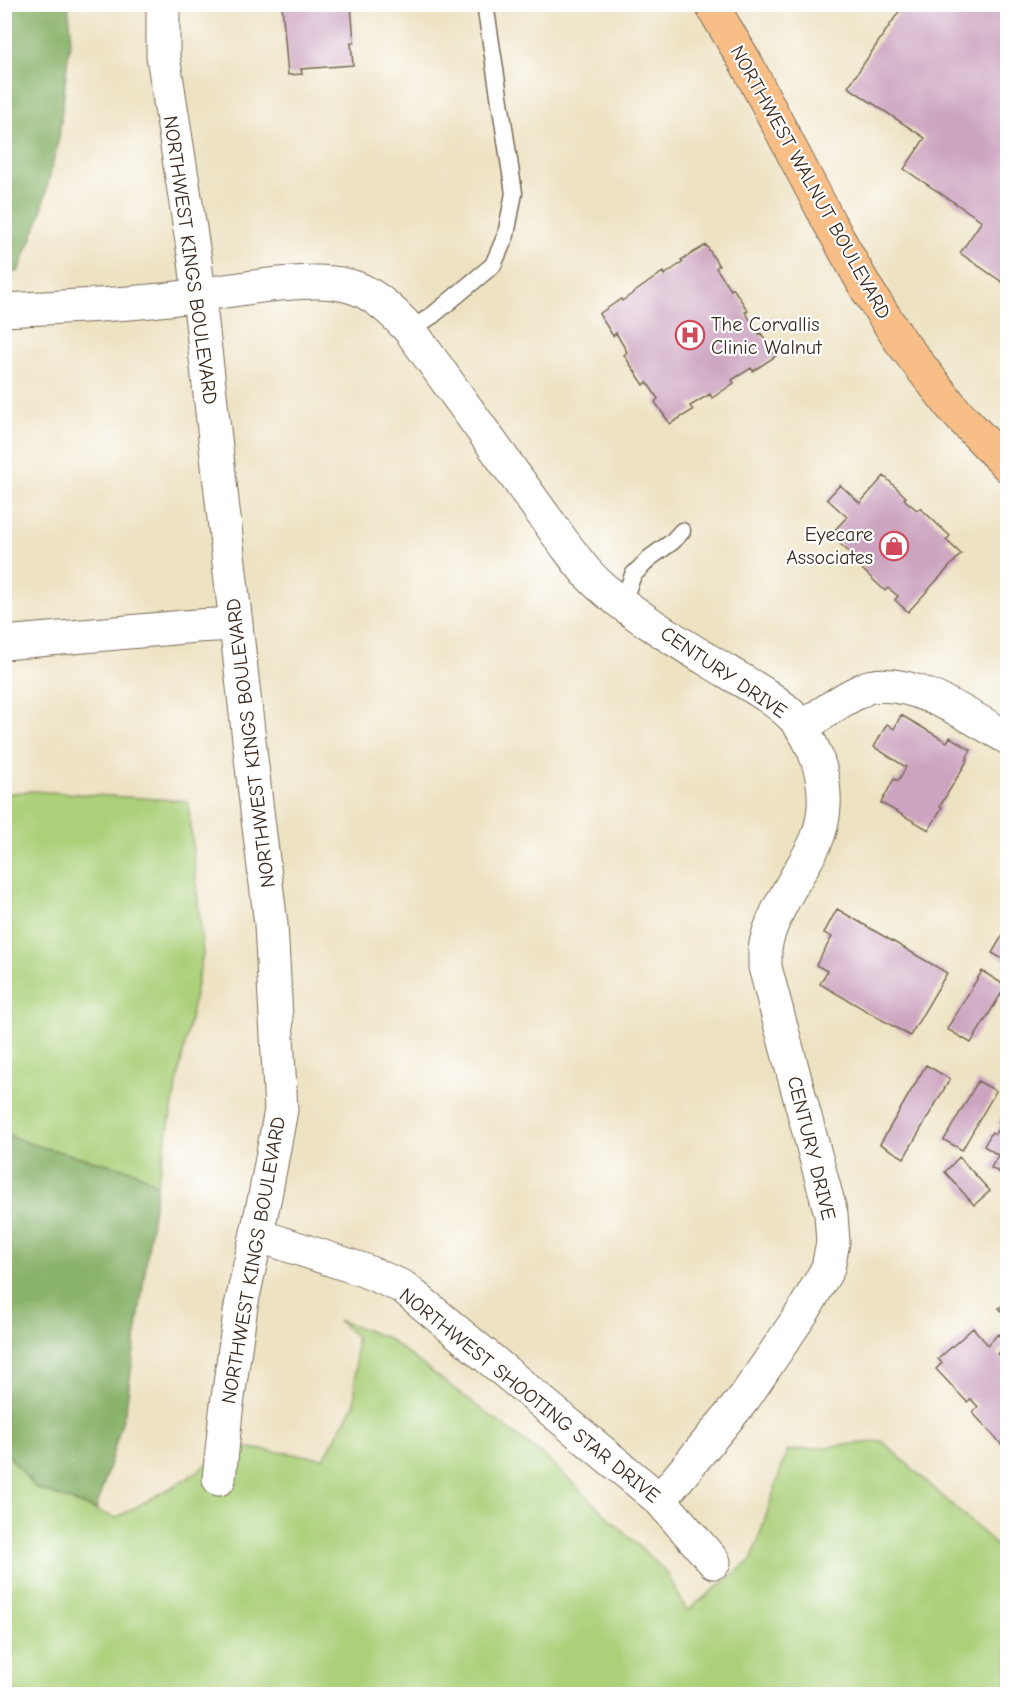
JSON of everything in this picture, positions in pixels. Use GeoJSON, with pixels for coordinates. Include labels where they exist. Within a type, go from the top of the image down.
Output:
{"type":"FeatureCollection","features":[{"type":"Feature","properties":{"kind":"main road","name":"NORTHWEST WALNUT BOULEVARD"},"geometry":{"type":"LineString","coordinates":[[711,4],[746,63],[829,222],[899,339],[955,411],[1008,466]]}},
{"type":"Feature","properties":{"kind":"street","name":"NORTHWEST KINGS BOULEVARD"},"geometry":{"type":"LineString","coordinates":[[163,4],[162,56],[195,261],[271,924],[281,1110],[241,1306],[219,1479]]}},
{"type":"Feature","properties":{"kind":"street","name":"CENTURY DRIVE"},"geometry":{"type":"LineString","coordinates":[[4,310],[151,301],[298,282],[344,285],[357,289],[394,313],[410,330],[585,570],[602,589],[680,643],[779,704],[802,728],[818,760],[825,804],[822,825],[814,848],[772,924],[765,948],[765,967],[831,1214],[833,1242],[828,1268],[788,1336],[745,1397],[660,1500]]}},
{"type":"Feature","properties":{"kind":"street"},"geometry":{"type":"LineString","coordinates":[[4,643],[236,624]]}},
{"type":"Feature","properties":{"kind":"street"},"geometry":{"type":"LineString","coordinates":[[802,728],[838,702],[871,686],[905,687],[934,698],[1008,738]]}},
{"type":"Feature","properties":{"kind":"street","name":"NORTHWEST SHOOTING STAR DRIVE"},"geometry":{"type":"LineString","coordinates":[[257,1235],[363,1270],[403,1287],[660,1500],[714,1562]]}},
{"type":"Feature","properties":{"kind":"lane"},"geometry":{"type":"LineString","coordinates":[[410,330],[433,315],[493,265],[506,235],[514,193],[485,4]]}},
{"type":"Feature","properties":{"kind":"lane"},"geometry":{"type":"LineString","coordinates":[[622,604],[633,575],[682,531]]}},
{"type":"Feature","properties":{"kind":"green space"},"geometry":{"type":"Polygon","coordinates":[[[5,4],[68,5],[71,30],[59,137],[40,217],[18,272],[5,272],[5,4]]]}},
{"type":"Feature","properties":{"kind":"green space"},"geometry":{"type":"Polygon","coordinates":[[[33,791],[188,801],[203,954],[157,1184],[134,1171],[34,1145],[5,1134],[4,794],[33,791]]]}},
{"type":"Feature","properties":{"kind":"green space"},"geometry":{"type":"Polygon","coordinates":[[[5,1134],[34,1145],[134,1171],[157,1184],[126,1408],[96,1510],[36,1488],[5,1451],[5,1134]]]}},
{"type":"Feature","properties":{"kind":"green space"},"geometry":{"type":"Polygon","coordinates":[[[338,1320],[387,1338],[546,1458],[667,1573],[687,1611],[752,1559],[787,1451],[882,1441],[1007,1555],[1007,1694],[5,1694],[4,1451],[36,1488],[116,1518],[185,1480],[233,1446],[324,1458],[355,1403],[356,1337],[338,1320]]]}},
{"type":"Feature","properties":{"kind":"building"},"geometry":{"type":"Polygon","coordinates":[[[282,4],[351,4],[353,65],[301,69],[302,74],[288,75],[282,4]]]}},
{"type":"Feature","properties":{"kind":"building"},"geometry":{"type":"Polygon","coordinates":[[[904,4],[998,4],[1004,14],[1008,9],[1008,286],[960,253],[982,221],[904,169],[925,138],[848,87],[904,4]]]}},
{"type":"Feature","properties":{"kind":"building","name":"The Corvallis Clinic Walnut"},"geometry":{"type":"Polygon","coordinates":[[[706,245],[719,266],[716,268],[731,290],[733,288],[748,311],[745,312],[776,356],[753,371],[751,368],[732,380],[734,383],[712,398],[710,394],[690,406],[693,410],[670,424],[655,402],[658,399],[647,382],[644,385],[624,355],[627,352],[616,333],[613,336],[599,314],[663,272],[664,275],[683,262],[681,260],[706,245]]]}},
{"type":"Feature","properties":{"kind":"building"},"geometry":{"type":"Polygon","coordinates":[[[884,476],[906,497],[904,498],[906,501],[917,510],[920,508],[950,536],[946,540],[961,554],[908,612],[895,600],[898,596],[888,588],[885,591],[862,569],[865,566],[830,535],[847,517],[827,499],[840,485],[860,503],[884,476]]]}},
{"type":"Feature","properties":{"kind":"building"},"geometry":{"type":"Polygon","coordinates":[[[901,715],[947,742],[950,737],[971,750],[929,830],[881,803],[894,779],[898,781],[906,767],[874,747],[887,724],[894,729],[901,715]]]}},
{"type":"Feature","properties":{"kind":"building"},"geometry":{"type":"Polygon","coordinates":[[[837,909],[947,973],[910,1036],[820,984],[827,971],[816,965],[832,937],[824,933],[837,909]]]}},
{"type":"Feature","properties":{"kind":"building"},"geometry":{"type":"Polygon","coordinates":[[[1008,926],[1008,962],[992,953],[1008,926]]]}},
{"type":"Feature","properties":{"kind":"building"},"geometry":{"type":"Polygon","coordinates":[[[982,971],[1006,986],[971,1043],[947,1029],[982,971]]]}},
{"type":"Feature","properties":{"kind":"building"},"geometry":{"type":"Polygon","coordinates":[[[926,1065],[950,1079],[904,1158],[880,1144],[926,1065]]]}},
{"type":"Feature","properties":{"kind":"building"},"geometry":{"type":"Polygon","coordinates":[[[978,1081],[996,1091],[962,1150],[944,1140],[978,1081]]]}},
{"type":"Feature","properties":{"kind":"building"},"geometry":{"type":"Polygon","coordinates":[[[1004,1111],[1008,1113],[1008,1177],[991,1168],[998,1155],[984,1146],[992,1132],[995,1134],[1004,1111]]]}},
{"type":"Feature","properties":{"kind":"building"},"geometry":{"type":"Polygon","coordinates":[[[959,1157],[990,1191],[974,1205],[945,1172],[959,1157]]]}},
{"type":"Feature","properties":{"kind":"building"},"geometry":{"type":"Polygon","coordinates":[[[1008,1301],[1008,1317],[999,1308],[1008,1301]]]}},
{"type":"Feature","properties":{"kind":"building"},"geometry":{"type":"Polygon","coordinates":[[[973,1328],[988,1345],[998,1334],[1006,1344],[997,1354],[1008,1365],[1008,1440],[1002,1445],[972,1412],[978,1407],[971,1399],[967,1402],[936,1369],[942,1363],[938,1359],[973,1328]]]}},
{"type":"Feature","properties":{"kind":"place","name":"The Corvallis Clinic Walnut"},"geometry":{"type":"Point","coordinates":[690,335]}},
{"type":"Feature","properties":{"kind":"place","name":"Eyecare Associates"},"geometry":{"type":"Point","coordinates":[894,546]}}]}
